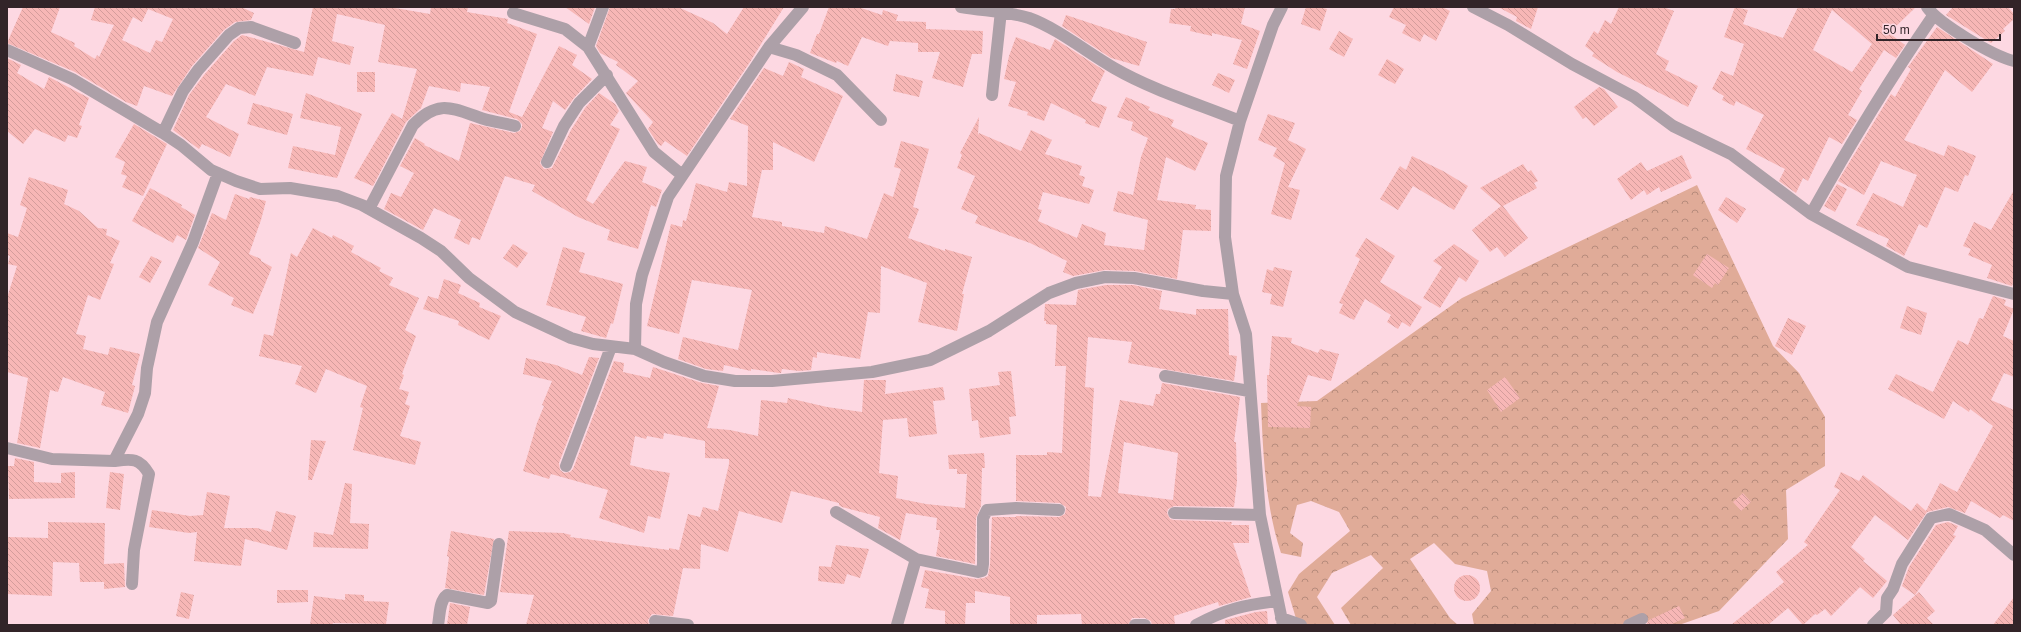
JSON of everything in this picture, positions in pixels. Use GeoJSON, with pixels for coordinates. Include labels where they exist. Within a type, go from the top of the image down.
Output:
{"type":"FeatureCollection","features":[{"type":"Feature","properties":{"kind":"street"},"geometry":{"type":"LineString","coordinates":[[588,47],[603,7]]}},
{"type":"Feature","properties":{"kind":"street"},"geometry":{"type":"LineString","coordinates":[[635,349],[636,304],[642,275],[668,197],[769,47],[803,7]]}},
{"type":"Feature","properties":{"kind":"street"},"geometry":{"type":"LineString","coordinates":[[961,7],[1001,11],[1031,19],[1075,42],[1114,68],[1155,87],[1240,121]]}},
{"type":"Feature","properties":{"kind":"street"},"geometry":{"type":"LineString","coordinates":[[1282,7],[1273,25],[1240,121],[1226,176],[1225,238],[1233,294],[1246,334],[1249,391],[1257,463],[1260,515],[1282,622],[1301,625]]}},
{"type":"Feature","properties":{"kind":"street"},"geometry":{"type":"LineString","coordinates":[[1472,7],[1508,25],[1572,64],[1634,97],[1673,126],[1731,154],[1811,214],[1908,267],[2014,294]]}},
{"type":"Feature","properties":{"kind":"street"},"geometry":{"type":"LineString","coordinates":[[992,95],[1001,11]]}},
{"type":"Feature","properties":{"kind":"street"},"geometry":{"type":"LineString","coordinates":[[1811,214],[1856,134],[1896,70],[1930,11],[1999,56],[2014,61]]}},
{"type":"Feature","properties":{"kind":"street"},"geometry":{"type":"LineString","coordinates":[[513,13],[565,29],[588,47],[654,152],[682,175]]}},
{"type":"Feature","properties":{"kind":"street"},"geometry":{"type":"LineString","coordinates":[[163,133],[183,91],[198,70],[229,35],[239,28],[251,27],[295,43]]}},
{"type":"Feature","properties":{"kind":"street"},"geometry":{"type":"LineString","coordinates":[[769,47],[796,55],[837,75],[881,120]]}},
{"type":"Feature","properties":{"kind":"street"},"geometry":{"type":"LineString","coordinates":[[7,50],[72,79],[163,133],[181,145],[211,170],[260,189],[290,188],[338,196],[369,209],[441,251],[470,278],[516,312],[571,338],[611,347],[635,349],[664,362],[704,376],[735,381],[772,381],[872,372],[930,360],[989,331],[1049,293],[1076,283],[1106,277],[1134,278],[1203,291],[1233,294]]}},
{"type":"Feature","properties":{"kind":"street"},"geometry":{"type":"LineString","coordinates":[[547,162],[564,126],[579,103],[607,76]]}},
{"type":"Feature","properties":{"kind":"street"},"geometry":{"type":"LineString","coordinates":[[369,209],[413,125],[424,114],[437,109],[456,108],[485,119],[514,126]]}},
{"type":"Feature","properties":{"kind":"street"},"geometry":{"type":"LineString","coordinates":[[114,461],[138,414],[145,393],[147,368],[157,322],[193,242],[218,173]]}},
{"type":"Feature","properties":{"kind":"street"},"geometry":{"type":"LineString","coordinates":[[566,466],[611,347]]}},
{"type":"Feature","properties":{"kind":"street"},"geometry":{"type":"LineString","coordinates":[[1165,376],[1249,391]]}},
{"type":"Feature","properties":{"kind":"street"},"geometry":{"type":"LineString","coordinates":[[7,448],[52,459],[114,461],[134,459],[144,466],[149,474],[134,550],[132,584]]}},
{"type":"Feature","properties":{"kind":"street"},"geometry":{"type":"LineString","coordinates":[[836,512],[916,559],[978,572],[982,571],[983,518],[987,510],[1016,508],[1059,510]]}},
{"type":"Feature","properties":{"kind":"street"},"geometry":{"type":"LineString","coordinates":[[1174,513],[1260,515]]}},
{"type":"Feature","properties":{"kind":"street"},"geometry":{"type":"LineString","coordinates":[[1873,625],[1886,612],[1887,598],[1893,589],[1902,564],[1931,518],[1949,514],[1985,530],[2014,555]]}},
{"type":"Feature","properties":{"kind":"street"},"geometry":{"type":"LineString","coordinates":[[438,625],[443,598],[447,595],[488,603],[491,601],[499,544]]}},
{"type":"Feature","properties":{"kind":"street"},"geometry":{"type":"LineString","coordinates":[[897,625],[916,559]]}},
{"type":"Feature","properties":{"kind":"street"},"geometry":{"type":"LineString","coordinates":[[1196,625],[1221,612],[1245,605],[1278,601]]}},
{"type":"Feature","properties":{"kind":"street"},"geometry":{"type":"LineString","coordinates":[[1629,625],[1642,619]]}},
{"type":"Feature","properties":{"kind":"street"},"geometry":{"type":"LineString","coordinates":[[655,621],[688,625]]}},
{"type":"Feature","properties":{"kind":"street"},"geometry":{"type":"LineString","coordinates":[[1135,625],[1144,625]]}},
{"type":"Feature","properties":{"kind":"green space"},"geometry":{"type":"Polygon","coordinates":[[[1697,185],[1773,346],[1799,373],[1825,417],[1825,466],[1786,490],[1788,539],[1719,611],[1679,625],[1654,625],[1648,622],[1638,625],[1474,625],[1472,614],[1491,591],[1487,571],[1455,564],[1434,543],[1410,559],[1450,618],[1458,625],[1351,625],[1341,608],[1383,568],[1371,555],[1332,573],[1317,597],[1335,625],[1298,625],[1288,592],[1299,574],[1350,531],[1339,512],[1311,501],[1297,505],[1290,533],[1303,543],[1301,557],[1281,553],[1271,516],[1268,497],[1264,460],[1261,403],[1317,401],[1462,298],[1697,185]]]}},
{"type":"Feature","properties":{"kind":"building"},"geometry":{"type":"Polygon","coordinates":[[[23,7],[60,7],[51,32],[75,43],[74,46],[95,59],[97,55],[99,57],[114,25],[91,20],[95,7],[241,7],[254,13],[251,20],[235,22],[224,30],[192,66],[172,96],[144,86],[137,106],[126,102],[75,72],[7,43],[23,7]],[[148,9],[142,22],[133,17],[122,40],[150,53],[156,40],[162,42],[173,19],[148,9]]]}},
{"type":"Feature","properties":{"kind":"building"},"geometry":{"type":"Polygon","coordinates":[[[313,7],[389,7],[430,14],[431,7],[468,7],[467,12],[508,19],[507,23],[537,34],[509,112],[522,117],[559,46],[577,55],[572,65],[592,79],[565,110],[553,101],[542,128],[553,132],[540,163],[544,169],[552,168],[571,130],[585,108],[599,93],[615,104],[619,111],[610,125],[620,129],[586,200],[593,204],[625,161],[647,167],[642,182],[662,190],[656,207],[651,205],[638,249],[607,240],[610,230],[578,217],[532,191],[535,185],[505,176],[480,240],[472,237],[469,245],[454,238],[461,220],[434,208],[423,230],[384,209],[391,193],[401,197],[414,173],[400,166],[415,138],[425,144],[424,145],[459,161],[470,123],[514,133],[520,131],[522,127],[522,124],[517,119],[482,110],[490,87],[461,83],[460,92],[429,86],[421,108],[406,122],[373,186],[354,178],[392,113],[402,119],[417,69],[378,62],[385,25],[337,14],[332,41],[354,47],[350,65],[318,57],[313,76],[267,67],[255,96],[226,84],[206,117],[239,134],[230,157],[202,144],[199,149],[173,130],[189,95],[204,75],[234,41],[242,35],[304,52],[313,7]]]}},
{"type":"Feature","properties":{"kind":"building"},"geometry":{"type":"Polygon","coordinates":[[[565,7],[595,7],[589,24],[565,7]]]}},
{"type":"Feature","properties":{"kind":"building"},"geometry":{"type":"Polygon","coordinates":[[[610,7],[678,7],[713,23],[727,34],[744,7],[784,7],[750,62],[687,156],[665,141],[661,146],[658,144],[648,129],[653,122],[626,93],[638,81],[616,65],[618,62],[600,53],[596,46],[610,7]]]}},
{"type":"Feature","properties":{"kind":"building"},"geometry":{"type":"Polygon","coordinates":[[[829,7],[858,7],[882,15],[883,10],[898,15],[896,21],[926,22],[926,29],[983,31],[982,54],[972,54],[963,87],[932,78],[940,52],[918,52],[918,43],[890,41],[888,46],[862,37],[848,66],[837,61],[836,63],[810,53],[829,7]]]}},
{"type":"Feature","properties":{"kind":"building"},"geometry":{"type":"Polygon","coordinates":[[[1176,7],[1245,7],[1241,24],[1260,31],[1247,69],[1233,64],[1242,40],[1212,33],[1212,36],[1190,31],[1191,26],[1169,23],[1171,9],[1175,9],[1176,7]]]}},
{"type":"Feature","properties":{"kind":"building"},"geometry":{"type":"Polygon","coordinates":[[[1306,7],[1319,7],[1327,9],[1320,31],[1301,24],[1306,7]]]}},
{"type":"Feature","properties":{"kind":"building"},"geometry":{"type":"Polygon","coordinates":[[[1394,7],[1442,7],[1450,11],[1436,41],[1424,34],[1420,42],[1402,33],[1406,25],[1389,17],[1394,7]]]}},
{"type":"Feature","properties":{"kind":"building"},"geometry":{"type":"Polygon","coordinates":[[[1498,7],[1538,7],[1531,29],[1516,21],[1517,17],[1498,7]]]}},
{"type":"Feature","properties":{"kind":"building"},"geometry":{"type":"Polygon","coordinates":[[[1619,7],[1663,7],[1674,11],[1656,54],[1669,61],[1665,70],[1698,86],[1688,107],[1617,72],[1592,56],[1594,53],[1585,46],[1594,31],[1598,34],[1605,20],[1611,24],[1619,7]]]}},
{"type":"Feature","properties":{"kind":"building"},"geometry":{"type":"Polygon","coordinates":[[[1735,7],[1748,10],[1743,24],[1783,38],[1798,7],[1916,7],[1889,33],[1905,45],[1896,58],[1884,50],[1859,89],[1862,91],[1848,115],[1857,120],[1842,144],[1829,137],[1808,181],[1803,178],[1796,193],[1779,181],[1785,169],[1746,149],[1764,115],[1736,101],[1734,106],[1722,100],[1724,96],[1712,89],[1721,71],[1733,76],[1744,44],[1724,37],[1735,7]],[[1832,10],[1813,50],[1852,72],[1872,44],[1832,10]]]}},
{"type":"Feature","properties":{"kind":"building"},"geometry":{"type":"Polygon","coordinates":[[[1953,7],[2008,7],[2014,14],[2014,19],[2003,29],[2005,31],[1991,43],[1946,15],[1953,7]]]}},
{"type":"Feature","properties":{"kind":"building"},"geometry":{"type":"Polygon","coordinates":[[[1066,15],[1147,42],[1139,66],[1111,58],[1062,26],[1066,15]]]}},
{"type":"Feature","properties":{"kind":"building"},"geometry":{"type":"Polygon","coordinates":[[[1937,27],[1993,64],[1972,92],[1945,70],[1904,140],[1944,156],[1948,145],[1976,156],[1968,176],[1965,175],[1958,192],[1945,187],[1927,228],[1919,224],[1904,256],[1886,246],[1889,239],[1856,225],[1873,193],[1903,207],[1917,175],[1881,161],[1864,195],[1838,181],[1891,94],[1895,97],[1911,69],[1908,67],[1937,27]]]}},
{"type":"Feature","properties":{"kind":"building"},"geometry":{"type":"Polygon","coordinates":[[[1339,31],[1353,39],[1344,57],[1329,49],[1339,31]]]}},
{"type":"Feature","properties":{"kind":"building"},"geometry":{"type":"Polygon","coordinates":[[[1016,37],[1050,50],[1055,39],[1105,71],[1091,101],[1107,107],[1099,128],[1085,123],[1086,120],[1051,103],[1044,121],[1027,115],[1028,112],[1008,106],[1016,82],[1004,79],[1009,56],[1016,37]]]}},
{"type":"Feature","properties":{"kind":"building"},"geometry":{"type":"Polygon","coordinates":[[[7,58],[21,65],[17,73],[44,89],[49,77],[89,98],[79,125],[82,126],[77,138],[68,135],[65,142],[35,129],[23,144],[7,131],[7,58]]]}},
{"type":"Feature","properties":{"kind":"building"},"geometry":{"type":"Polygon","coordinates":[[[1387,59],[1404,69],[1395,84],[1378,75],[1387,59]]]}},
{"type":"Feature","properties":{"kind":"building"},"geometry":{"type":"Polygon","coordinates":[[[789,62],[804,69],[801,77],[843,96],[814,162],[773,142],[773,170],[762,170],[752,217],[782,222],[782,226],[824,233],[825,226],[867,239],[884,193],[893,197],[901,169],[894,167],[901,141],[929,149],[913,207],[919,209],[908,238],[945,251],[945,249],[972,257],[962,294],[964,294],[957,331],[918,322],[927,283],[881,266],[880,313],[868,312],[860,359],[817,352],[817,358],[813,357],[811,370],[799,371],[782,369],[781,373],[779,373],[751,369],[751,371],[724,365],[723,371],[706,369],[678,359],[683,337],[738,350],[752,290],[692,280],[679,334],[647,326],[671,224],[682,227],[683,220],[686,221],[696,183],[727,192],[729,182],[747,186],[748,126],[730,119],[764,68],[783,76],[789,62]]]}},
{"type":"Feature","properties":{"kind":"building"},"geometry":{"type":"Polygon","coordinates":[[[357,72],[375,72],[375,92],[357,92],[357,72]]]}},
{"type":"Feature","properties":{"kind":"building"},"geometry":{"type":"Polygon","coordinates":[[[1218,73],[1235,80],[1229,93],[1212,85],[1218,73]]]}},
{"type":"Feature","properties":{"kind":"building"},"geometry":{"type":"Polygon","coordinates":[[[896,74],[923,81],[919,97],[893,91],[896,74]]]}},
{"type":"Feature","properties":{"kind":"building"},"geometry":{"type":"Polygon","coordinates":[[[1599,87],[1604,89],[1618,107],[1594,126],[1586,117],[1583,119],[1574,107],[1599,87]]]}},
{"type":"Feature","properties":{"kind":"building"},"geometry":{"type":"Polygon","coordinates":[[[306,93],[362,114],[337,178],[288,168],[293,146],[335,155],[341,127],[300,118],[306,93]]]}},
{"type":"Feature","properties":{"kind":"building"},"geometry":{"type":"Polygon","coordinates":[[[1126,97],[1150,107],[1148,110],[1174,120],[1171,126],[1208,143],[1195,171],[1166,157],[1157,200],[1196,205],[1195,209],[1211,210],[1211,231],[1183,230],[1177,279],[1135,271],[1105,270],[1073,276],[1063,272],[1067,261],[1030,243],[975,223],[978,216],[961,209],[975,176],[957,168],[962,155],[960,153],[979,117],[978,135],[979,133],[1021,151],[1031,130],[1052,140],[1045,154],[1082,166],[1079,175],[1085,177],[1082,186],[1094,190],[1089,204],[1043,192],[1038,209],[1042,210],[1038,221],[1077,238],[1082,224],[1106,233],[1104,245],[1144,250],[1148,220],[1113,211],[1118,191],[1133,195],[1141,157],[1148,138],[1131,130],[1133,122],[1117,117],[1126,97]]]}},
{"type":"Feature","properties":{"kind":"building"},"geometry":{"type":"Polygon","coordinates":[[[253,103],[293,114],[287,135],[247,124],[253,103]]]}},
{"type":"Feature","properties":{"kind":"building"},"geometry":{"type":"Polygon","coordinates":[[[1268,114],[1295,123],[1288,140],[1306,149],[1288,187],[1300,190],[1291,220],[1271,214],[1285,163],[1273,156],[1277,148],[1258,140],[1268,114]]]}},
{"type":"Feature","properties":{"kind":"building"},"geometry":{"type":"Polygon","coordinates":[[[134,124],[167,144],[143,196],[122,187],[127,176],[121,174],[125,162],[115,157],[134,124]]]}},
{"type":"Feature","properties":{"kind":"building"},"geometry":{"type":"Polygon","coordinates":[[[1682,155],[1692,178],[1661,192],[1659,187],[1647,195],[1644,190],[1631,200],[1617,179],[1641,162],[1647,171],[1682,155]]]}},
{"type":"Feature","properties":{"kind":"building"},"geometry":{"type":"Polygon","coordinates":[[[1412,156],[1443,171],[1468,186],[1454,210],[1413,186],[1398,210],[1380,199],[1400,166],[1406,170],[1412,156]]]}},
{"type":"Feature","properties":{"kind":"building"},"geometry":{"type":"Polygon","coordinates":[[[1523,164],[1528,172],[1531,170],[1538,181],[1534,183],[1537,188],[1503,206],[1528,238],[1505,257],[1497,247],[1490,252],[1472,230],[1501,206],[1480,188],[1523,164]]]}},
{"type":"Feature","properties":{"kind":"building"},"geometry":{"type":"Polygon","coordinates":[[[29,177],[68,190],[64,204],[79,211],[98,228],[107,229],[106,235],[120,241],[110,263],[114,264],[100,300],[88,295],[76,334],[86,336],[83,349],[108,355],[110,347],[140,354],[132,385],[135,386],[128,413],[101,405],[105,392],[63,377],[58,392],[50,390],[40,448],[17,443],[28,378],[7,372],[7,298],[17,266],[8,264],[10,256],[7,255],[7,233],[18,237],[27,208],[20,205],[29,177]]]}},
{"type":"Feature","properties":{"kind":"building"},"geometry":{"type":"Polygon","coordinates":[[[1837,184],[1847,189],[1835,212],[1824,206],[1837,184]]]}},
{"type":"Feature","properties":{"kind":"building"},"geometry":{"type":"Polygon","coordinates":[[[150,188],[182,205],[181,207],[195,215],[186,240],[177,235],[173,243],[132,221],[150,188]]]}},
{"type":"Feature","properties":{"kind":"building"},"geometry":{"type":"Polygon","coordinates":[[[2014,190],[2014,280],[2012,286],[1987,278],[1992,265],[1968,255],[1971,249],[1963,246],[1974,222],[1991,230],[2014,190]]]}},
{"type":"Feature","properties":{"kind":"building"},"geometry":{"type":"Polygon","coordinates":[[[235,194],[249,199],[250,197],[266,201],[249,254],[261,259],[261,261],[272,267],[253,314],[231,305],[234,298],[208,285],[220,262],[198,248],[212,213],[226,220],[235,194]]]}},
{"type":"Feature","properties":{"kind":"building"},"geometry":{"type":"Polygon","coordinates":[[[1726,197],[1746,209],[1737,223],[1718,210],[1726,197]]]}},
{"type":"Feature","properties":{"kind":"building"},"geometry":{"type":"Polygon","coordinates":[[[313,228],[332,238],[333,235],[354,246],[351,252],[381,268],[379,271],[393,278],[389,285],[419,298],[405,330],[416,336],[402,374],[404,375],[399,389],[409,392],[405,404],[410,406],[400,436],[421,442],[415,465],[353,450],[363,408],[360,407],[367,386],[326,369],[316,393],[295,384],[302,366],[259,356],[264,334],[273,336],[291,253],[297,257],[313,228]]]}},
{"type":"Feature","properties":{"kind":"building"},"geometry":{"type":"Polygon","coordinates":[[[1366,238],[1395,256],[1380,282],[1422,307],[1410,327],[1402,322],[1398,329],[1387,322],[1391,315],[1365,299],[1354,320],[1339,313],[1343,304],[1339,303],[1360,259],[1355,256],[1366,238]]]}},
{"type":"Feature","properties":{"kind":"building"},"geometry":{"type":"Polygon","coordinates":[[[513,244],[528,253],[517,268],[503,258],[513,244]]]}},
{"type":"Feature","properties":{"kind":"building"},"geometry":{"type":"Polygon","coordinates":[[[1454,244],[1479,261],[1466,282],[1459,277],[1440,308],[1423,298],[1442,267],[1433,261],[1454,244]]]}},
{"type":"Feature","properties":{"kind":"building"},"geometry":{"type":"Polygon","coordinates":[[[563,247],[585,253],[579,272],[623,284],[613,324],[611,323],[606,338],[581,331],[586,317],[546,305],[563,247]]]}},
{"type":"Feature","properties":{"kind":"building"},"geometry":{"type":"Polygon","coordinates":[[[1707,254],[1729,268],[1718,285],[1715,283],[1712,288],[1693,275],[1707,254]]]}},
{"type":"Feature","properties":{"kind":"building"},"geometry":{"type":"Polygon","coordinates":[[[151,256],[162,261],[150,283],[139,277],[151,256]]]}},
{"type":"Feature","properties":{"kind":"building"},"geometry":{"type":"Polygon","coordinates":[[[1274,267],[1292,271],[1283,307],[1270,304],[1272,294],[1262,292],[1267,269],[1273,271],[1274,267]]]}},
{"type":"Feature","properties":{"kind":"building"},"geometry":{"type":"Polygon","coordinates":[[[444,279],[461,285],[458,293],[480,303],[479,307],[501,316],[489,340],[458,325],[459,321],[423,309],[428,296],[438,299],[444,279]]]}},
{"type":"Feature","properties":{"kind":"building"},"geometry":{"type":"Polygon","coordinates":[[[1106,285],[1133,285],[1162,291],[1159,309],[1196,315],[1196,309],[1228,309],[1229,355],[1237,356],[1234,381],[1128,363],[1132,342],[1088,337],[1085,387],[1094,388],[1088,496],[1101,497],[1120,400],[1153,406],[1156,394],[1160,394],[1162,383],[1240,397],[1234,442],[1236,442],[1237,481],[1234,507],[1174,506],[1168,509],[1167,513],[1170,519],[1174,520],[1232,522],[1231,525],[1249,525],[1249,543],[1233,543],[1251,597],[1219,606],[1218,602],[1174,616],[1175,625],[1152,625],[1151,621],[1145,618],[1132,618],[1128,625],[1082,625],[1081,614],[1037,615],[1037,625],[1010,625],[1010,597],[975,591],[975,603],[966,603],[965,625],[945,625],[945,611],[925,608],[929,589],[921,587],[925,570],[976,579],[984,578],[988,576],[990,565],[992,517],[1059,517],[1065,514],[1066,507],[1060,503],[1016,501],[1016,455],[1047,455],[1047,452],[1062,453],[1066,366],[1055,366],[1057,325],[1046,324],[1046,321],[1044,321],[1045,304],[1076,305],[1078,290],[1106,285]],[[1124,442],[1118,493],[1173,500],[1178,453],[1124,442]]]}},
{"type":"Feature","properties":{"kind":"building"},"geometry":{"type":"Polygon","coordinates":[[[1993,296],[2006,300],[2004,305],[2014,309],[2003,336],[2014,341],[2014,377],[2004,373],[1991,400],[2014,410],[2014,521],[2003,515],[2000,518],[1971,501],[1965,513],[1948,507],[1927,512],[1908,540],[1875,515],[1851,547],[1865,559],[1863,561],[1887,581],[1873,598],[1860,587],[1831,616],[1825,609],[1817,615],[1815,614],[1803,625],[1788,608],[1768,625],[1731,625],[1784,582],[1776,572],[1808,545],[1804,542],[1840,490],[1834,487],[1841,472],[1859,481],[1863,475],[1911,511],[1917,503],[1926,511],[1940,483],[1957,492],[1993,426],[1970,409],[1969,412],[1953,401],[1944,419],[1888,389],[1896,374],[1933,392],[1958,340],[1968,345],[1979,318],[1983,319],[1993,296]]]}},
{"type":"Feature","properties":{"kind":"building"},"geometry":{"type":"Polygon","coordinates":[[[1907,306],[1927,313],[1921,335],[1900,328],[1907,306]]]}},
{"type":"Feature","properties":{"kind":"building"},"geometry":{"type":"Polygon","coordinates":[[[1788,318],[1806,326],[1792,355],[1775,346],[1788,318]]]}},
{"type":"Feature","properties":{"kind":"building"},"geometry":{"type":"Polygon","coordinates":[[[1272,336],[1292,338],[1291,343],[1318,353],[1320,349],[1339,354],[1331,381],[1308,375],[1297,406],[1311,407],[1310,428],[1268,427],[1267,375],[1269,375],[1272,336]]]}},
{"type":"Feature","properties":{"kind":"building"},"geometry":{"type":"Polygon","coordinates":[[[589,357],[599,358],[559,463],[560,470],[564,473],[570,472],[573,469],[614,361],[624,363],[623,372],[650,378],[653,367],[702,383],[719,386],[707,428],[730,430],[758,436],[761,400],[787,403],[788,398],[827,407],[862,412],[864,380],[886,380],[885,394],[943,387],[945,400],[933,401],[937,434],[909,437],[907,418],[883,420],[879,473],[898,476],[896,498],[926,504],[965,508],[967,474],[957,474],[957,469],[949,469],[948,455],[984,453],[985,468],[982,468],[981,506],[976,518],[975,564],[936,556],[940,530],[936,530],[937,518],[906,513],[900,540],[878,528],[880,517],[842,507],[839,503],[791,491],[782,523],[739,511],[728,552],[701,544],[700,569],[683,568],[673,616],[652,614],[648,620],[649,625],[526,625],[534,595],[500,592],[509,531],[563,533],[571,535],[570,537],[679,550],[688,514],[700,517],[703,507],[718,511],[729,459],[705,458],[705,441],[664,433],[663,439],[647,436],[646,439],[635,436],[630,465],[670,473],[660,519],[648,516],[644,533],[599,518],[608,490],[551,474],[549,479],[523,471],[537,423],[544,406],[542,405],[552,381],[523,374],[526,358],[556,365],[582,375],[589,357]]]}},
{"type":"Feature","properties":{"kind":"building"},"geometry":{"type":"Polygon","coordinates":[[[1011,371],[1016,416],[1009,417],[1011,434],[980,438],[978,420],[972,421],[969,389],[1000,385],[998,372],[1011,371]]]}},
{"type":"Feature","properties":{"kind":"building"},"geometry":{"type":"Polygon","coordinates":[[[1505,377],[1520,398],[1501,412],[1487,390],[1505,377]]]}},
{"type":"Feature","properties":{"kind":"building"},"geometry":{"type":"Polygon","coordinates":[[[311,440],[326,441],[312,480],[308,480],[311,440]]]}},
{"type":"Feature","properties":{"kind":"building"},"geometry":{"type":"Polygon","coordinates":[[[15,458],[34,462],[34,482],[61,483],[61,473],[75,472],[75,498],[9,499],[8,466],[14,466],[15,458]]]}},
{"type":"Feature","properties":{"kind":"building"},"geometry":{"type":"Polygon","coordinates":[[[110,472],[124,474],[120,510],[106,508],[110,472]]]}},
{"type":"Feature","properties":{"kind":"building"},"geometry":{"type":"Polygon","coordinates":[[[345,483],[352,484],[350,523],[369,524],[368,549],[313,547],[314,532],[333,535],[345,483]]]}},
{"type":"Feature","properties":{"kind":"building"},"geometry":{"type":"Polygon","coordinates":[[[207,492],[230,496],[224,528],[257,528],[271,532],[276,511],[296,516],[287,550],[245,539],[241,566],[194,561],[197,532],[189,533],[149,527],[152,510],[190,516],[203,515],[207,492]]]}},
{"type":"Feature","properties":{"kind":"building"},"geometry":{"type":"Polygon","coordinates":[[[1743,493],[1751,502],[1741,511],[1733,502],[1743,493]]]}},
{"type":"Feature","properties":{"kind":"building"},"geometry":{"type":"Polygon","coordinates":[[[48,522],[105,523],[104,564],[124,563],[125,587],[104,589],[104,582],[80,582],[79,563],[53,562],[52,596],[7,594],[7,537],[48,538],[48,522]]]}},
{"type":"Feature","properties":{"kind":"building"},"geometry":{"type":"Polygon","coordinates":[[[1948,522],[1958,526],[1953,535],[1956,536],[1915,595],[1902,586],[1909,567],[1936,525],[1948,522]]]}},
{"type":"Feature","properties":{"kind":"building"},"geometry":{"type":"Polygon","coordinates":[[[451,531],[494,539],[484,595],[445,588],[449,557],[447,556],[451,531]]]}},
{"type":"Feature","properties":{"kind":"building"},"geometry":{"type":"Polygon","coordinates":[[[836,545],[869,549],[860,578],[847,574],[844,584],[818,581],[819,566],[831,567],[836,545]]]}},
{"type":"Feature","properties":{"kind":"building"},"geometry":{"type":"Polygon","coordinates":[[[1467,575],[1476,579],[1480,588],[1476,597],[1467,601],[1458,597],[1454,588],[1458,579],[1467,575]]]}},
{"type":"Feature","properties":{"kind":"building"},"geometry":{"type":"Polygon","coordinates":[[[277,590],[308,590],[308,602],[277,603],[277,590]]]}},
{"type":"Feature","properties":{"kind":"building"},"geometry":{"type":"Polygon","coordinates":[[[181,592],[194,595],[189,619],[176,616],[181,592]]]}},
{"type":"Feature","properties":{"kind":"building"},"geometry":{"type":"Polygon","coordinates":[[[1919,592],[1935,611],[1927,618],[1934,625],[1901,625],[1893,615],[1919,592]]]}},
{"type":"Feature","properties":{"kind":"building"},"geometry":{"type":"Polygon","coordinates":[[[345,594],[364,595],[364,601],[389,602],[386,624],[333,623],[332,625],[310,625],[314,596],[345,600],[345,594]]]}},
{"type":"Feature","properties":{"kind":"building"},"geometry":{"type":"Polygon","coordinates":[[[2014,597],[2014,625],[1993,625],[2014,597]]]}},
{"type":"Feature","properties":{"kind":"building"},"geometry":{"type":"Polygon","coordinates":[[[450,603],[470,607],[467,625],[447,625],[450,603]]]}},
{"type":"Feature","properties":{"kind":"building"},"geometry":{"type":"Polygon","coordinates":[[[1679,606],[1685,618],[1670,625],[1646,625],[1649,620],[1679,606]]]}},
{"type":"Feature","properties":{"kind":"building"},"geometry":{"type":"Polygon","coordinates":[[[1267,611],[1268,625],[1225,625],[1225,620],[1256,612],[1267,611]]]}}]}
